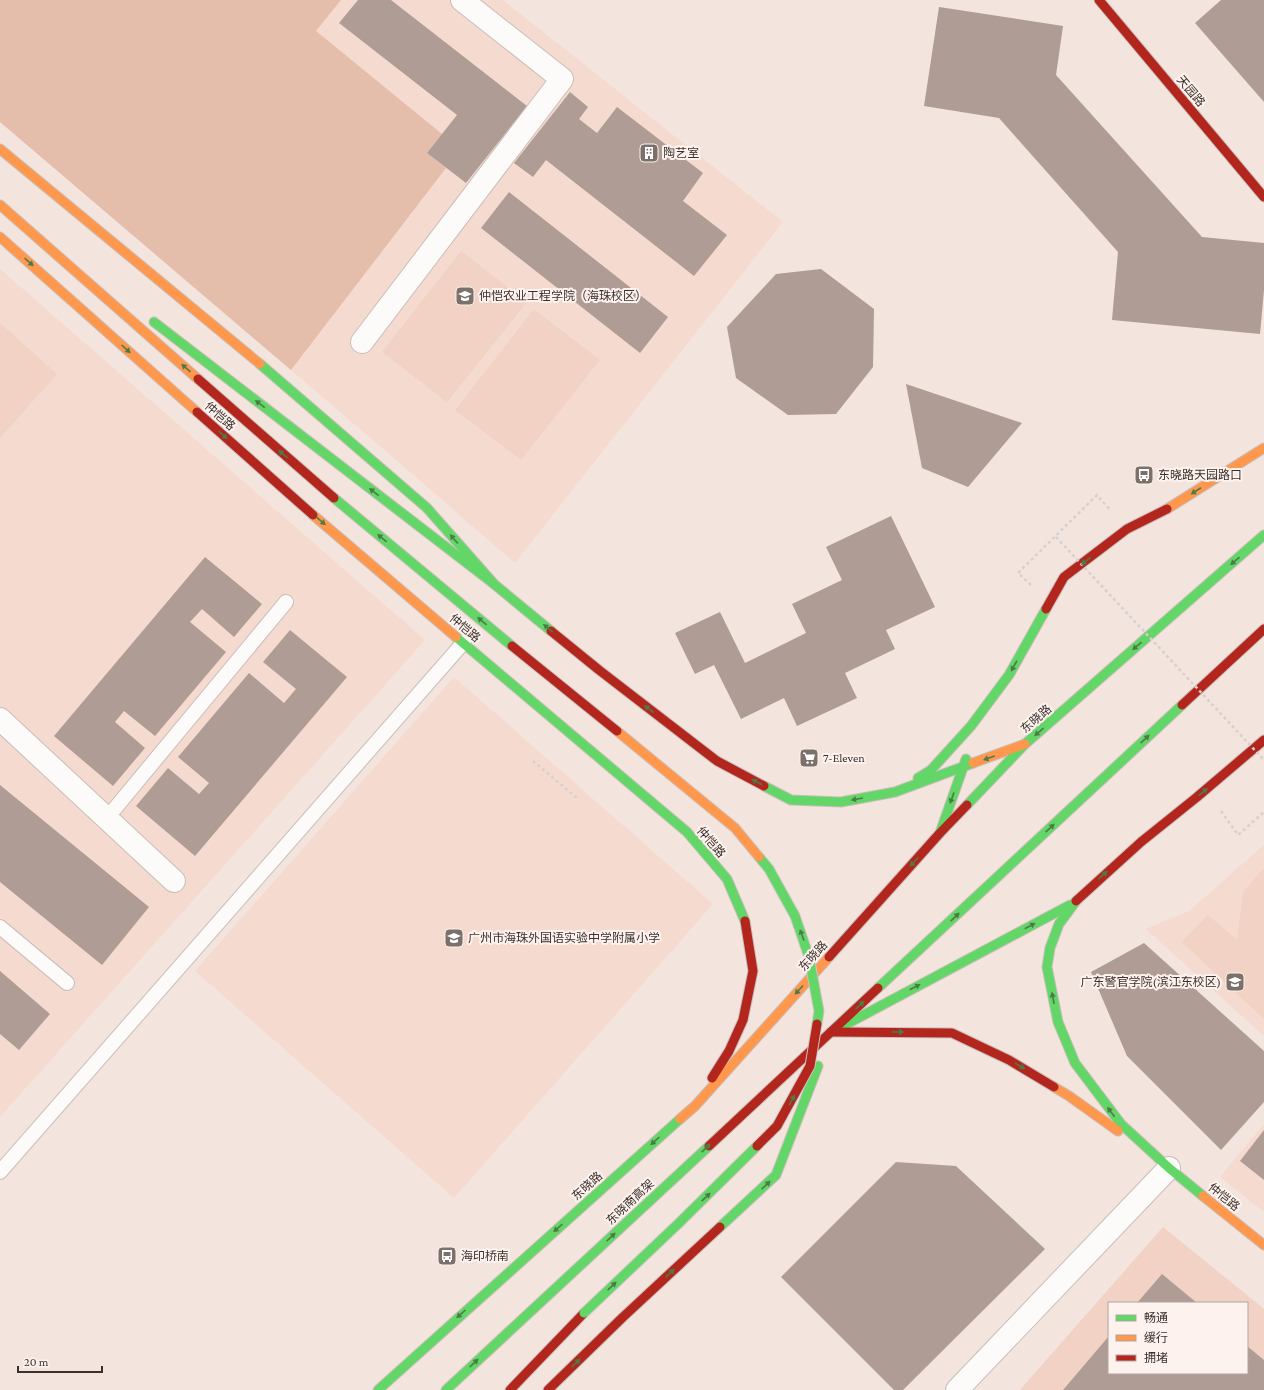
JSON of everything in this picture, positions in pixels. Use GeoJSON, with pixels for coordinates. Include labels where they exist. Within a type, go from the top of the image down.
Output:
{"type":"FeatureCollection","features":[{"type":"Feature","properties":{"kind":"main road","name":"天园路"},"geometry":{"type":"LineString","coordinates":[[1099,0],[1264,197]]}},
{"type":"Feature","properties":{"kind":"main road"},"geometry":{"type":"LineString","coordinates":[[0,150],[300,398],[427,508],[494,584]]}},
{"type":"Feature","properties":{"kind":"main road"},"geometry":{"type":"LineString","coordinates":[[0,204],[94,276]]}},
{"type":"Feature","properties":{"kind":"main road"},"geometry":{"type":"LineString","coordinates":[[0,204],[323,489],[735,828],[769,869],[794,916],[810,957],[819,1011],[810,1066],[777,1126],[679,1223],[584,1313],[510,1390]]}},
{"type":"Feature","properties":{"kind":"main road","name":"仲恺路"},"geometry":{"type":"LineString","coordinates":[[0,237],[306,509],[687,832],[728,879],[746,923],[753,971],[743,1020],[732,1044],[695,1106]]}},
{"type":"Feature","properties":{"kind":"main road"},"geometry":{"type":"LineString","coordinates":[[144,314],[494,584],[599,670],[717,761],[791,800],[841,802],[896,792],[1025,744]]}},
{"type":"Feature","properties":{"kind":"main road"},"geometry":{"type":"LineString","coordinates":[[896,792],[931,770],[971,726],[1009,675],[1064,577],[1127,529],[1170,508],[1264,448]]}},
{"type":"Feature","properties":{"kind":"main road","name":"东晓路"},"geometry":{"type":"LineString","coordinates":[[379,1389],[695,1106],[940,833],[1025,744],[1264,535]]}},
{"type":"Feature","properties":{"kind":"main road"},"geometry":{"type":"LineString","coordinates":[[548,1390],[622,1318],[776,1175],[831,1032],[1264,629]]}},
{"type":"Feature","properties":{"kind":"main road"},"geometry":{"type":"LineString","coordinates":[[974,738],[984,709]]}},
{"type":"Feature","properties":{"kind":"main road"},"geometry":{"type":"LineString","coordinates":[[1169,1168],[1120,1124],[1075,1063],[1058,1022],[1047,967],[1050,948],[1059,924],[1075,902],[1141,842],[1205,791],[1264,740]]}},
{"type":"Feature","properties":{"kind":"main road"},"geometry":{"type":"LineString","coordinates":[[940,833],[968,753]]}},
{"type":"Feature","properties":{"kind":"main road"},"geometry":{"type":"LineString","coordinates":[[831,1032],[1075,902]]}},
{"type":"Feature","properties":{"kind":"main road"},"geometry":{"type":"LineString","coordinates":[[831,1032],[952,1033],[1009,1060],[1069,1096],[1169,1168]]}},
{"type":"Feature","properties":{"kind":"main road","name":"东晓南高架"},"geometry":{"type":"LineString","coordinates":[[446,1390],[831,1032]]}},
{"type":"Feature","properties":{"kind":"main road","name":"仲恺路"},"geometry":{"type":"LineString","coordinates":[[1169,1168],[1264,1245]]}},
{"type":"Feature","properties":{"kind":"street"},"geometry":{"type":"LineString","coordinates":[[362,342],[562,80],[462,0]]}},
{"type":"Feature","properties":{"kind":"street"},"geometry":{"type":"LineString","coordinates":[[0,719],[174,881]]}},
{"type":"Feature","properties":{"kind":"street"},"geometry":{"type":"LineString","coordinates":[[957,1390],[1169,1168]]}},
{"type":"Feature","properties":{"kind":"lane"},"geometry":{"type":"LineString","coordinates":[[107,818],[286,602]]}},
{"type":"Feature","properties":{"kind":"lane"},"geometry":{"type":"LineString","coordinates":[[0,1172],[464,642]]}},
{"type":"Feature","properties":{"kind":"lane"},"geometry":{"type":"LineString","coordinates":[[0,927],[67,983]]}},
{"type":"Feature","properties":{"kind":"path"},"geometry":{"type":"LineString","coordinates":[[1018,574],[1097,495]]}},
{"type":"Feature","properties":{"kind":"path"},"geometry":{"type":"LineString","coordinates":[[1056,536],[1264,760]]}},
{"type":"Feature","properties":{"kind":"path"},"geometry":{"type":"LineString","coordinates":[[533,761],[578,799]]}},
{"type":"Feature","properties":{"kind":"path"},"geometry":{"type":"LineString","coordinates":[[1205,791],[1238,835],[1264,812]]}},
{"type":"Feature","properties":{"kind":"shaded area","name":"仲恺农业工程学院（海珠校区）"},"geometry":{"type":"Polygon","coordinates":[[[0,0],[503,0],[783,222],[515,563],[0,122],[0,0]]]}},
{"type":"Feature","properties":{"kind":"shaded area"},"geometry":{"type":"Polygon","coordinates":[[[0,0],[341,0],[316,31],[442,134],[427,153],[446,168],[291,370],[0,122],[0,0]]]}},
{"type":"Feature","properties":{"kind":"shaded area"},"geometry":{"type":"Polygon","coordinates":[[[461,251],[527,302],[447,402],[382,352],[461,251]]]}},
{"type":"Feature","properties":{"kind":"shaded area"},"geometry":{"type":"Polygon","coordinates":[[[0,269],[425,640],[0,1117],[0,269]]]}},
{"type":"Feature","properties":{"kind":"shaded area"},"geometry":{"type":"Polygon","coordinates":[[[534,309],[600,360],[521,460],[455,410],[534,309]]]}},
{"type":"Feature","properties":{"kind":"shaded area"},"geometry":{"type":"Polygon","coordinates":[[[0,323],[57,374],[0,438],[0,323]]]}},
{"type":"Feature","properties":{"kind":"shaded area","name":"广州市海珠外国语实验中学附属小学"},"geometry":{"type":"Polygon","coordinates":[[[454,677],[713,904],[454,1198],[195,971],[454,677]]]}},
{"type":"Feature","properties":{"kind":"shaded area","name":"广东警官学院(滨江东校区)"},"geometry":{"type":"Polygon","coordinates":[[[1264,845],[1264,1036],[1146,929],[1189,911],[1264,845]]]}},
{"type":"Feature","properties":{"kind":"shaded area"},"geometry":{"type":"Polygon","coordinates":[[[1264,868],[1264,1019],[1182,942],[1208,915],[1237,940],[1243,892],[1264,868]]]}},
{"type":"Feature","properties":{"kind":"shaded area"},"geometry":{"type":"Polygon","coordinates":[[[1264,1124],[1264,1212],[1220,1177],[1264,1124]]]}},
{"type":"Feature","properties":{"kind":"shaded area"},"geometry":{"type":"Polygon","coordinates":[[[1163,1227],[1264,1309],[1264,1390],[1020,1390],[1163,1227]]]}},
{"type":"Feature","properties":{"kind":"building"},"geometry":{"type":"Polygon","coordinates":[[[358,0],[391,0],[527,106],[466,183],[427,153],[457,115],[339,23],[358,0]]]}},
{"type":"Feature","properties":{"kind":"building"},"geometry":{"type":"Polygon","coordinates":[[[1221,0],[1264,0],[1264,102],[1195,23],[1221,0]]]}},
{"type":"Feature","properties":{"kind":"building"},"geometry":{"type":"Polygon","coordinates":[[[939,7],[1063,26],[1056,75],[1202,237],[1264,243],[1264,290],[1260,334],[1112,320],[1118,252],[999,118],[924,106],[939,7]]]}},
{"type":"Feature","properties":{"kind":"building"},"geometry":{"type":"Polygon","coordinates":[[[570,92],[588,107],[579,119],[597,133],[617,107],[703,173],[683,201],[727,235],[694,276],[546,160],[533,177],[514,163],[570,92]]]}},
{"type":"Feature","properties":{"kind":"building"},"geometry":{"type":"Polygon","coordinates":[[[509,192],[668,317],[640,353],[481,228],[509,192]]]}},
{"type":"Feature","properties":{"kind":"building"},"geometry":{"type":"Polygon","coordinates":[[[821,269],[874,309],[873,367],[836,414],[788,415],[736,378],[727,327],[776,274],[821,269]]]}},
{"type":"Feature","properties":{"kind":"building"},"geometry":{"type":"Polygon","coordinates":[[[906,384],[1022,423],[968,487],[922,468],[906,384]]]}},
{"type":"Feature","properties":{"kind":"building"},"geometry":{"type":"Polygon","coordinates":[[[891,516],[935,607],[886,630],[895,649],[845,673],[857,698],[797,726],[784,698],[741,719],[714,665],[695,674],[675,633],[720,612],[745,663],[806,633],[792,604],[842,580],[826,547],[891,516]]]}},
{"type":"Feature","properties":{"kind":"building"},"geometry":{"type":"Polygon","coordinates":[[[205,557],[262,604],[234,637],[202,609],[190,622],[226,652],[155,736],[124,711],[115,722],[145,748],[113,786],[54,736],[205,557]]]}},
{"type":"Feature","properties":{"kind":"building"},"geometry":{"type":"Polygon","coordinates":[[[290,630],[347,677],[195,856],[136,806],[168,768],[199,794],[209,783],[178,757],[249,673],[284,703],[296,689],[263,662],[290,630]]]}},
{"type":"Feature","properties":{"kind":"building"},"geometry":{"type":"Polygon","coordinates":[[[0,785],[149,907],[102,965],[0,882],[0,785]]]}},
{"type":"Feature","properties":{"kind":"building"},"geometry":{"type":"Polygon","coordinates":[[[1144,943],[1264,1051],[1264,1102],[1221,1150],[1127,1056],[1091,972],[1144,943]]]}},
{"type":"Feature","properties":{"kind":"building"},"geometry":{"type":"Polygon","coordinates":[[[0,971],[50,1014],[19,1050],[0,1034],[0,971]]]}},
{"type":"Feature","properties":{"kind":"building"},"geometry":{"type":"Polygon","coordinates":[[[1264,1130],[1264,1180],[1240,1161],[1264,1130]]]}},
{"type":"Feature","properties":{"kind":"building"},"geometry":{"type":"Polygon","coordinates":[[[896,1162],[956,1166],[1045,1249],[903,1390],[894,1390],[781,1277],[896,1162]]]}},
{"type":"Feature","properties":{"kind":"building"},"geometry":{"type":"Polygon","coordinates":[[[1162,1274],[1196,1302],[1138,1302],[1162,1274]]]}},
{"type":"Feature","properties":{"kind":"building"},"geometry":{"type":"Polygon","coordinates":[[[1108,1337],[1108,1374],[1248,1374],[1248,1347],[1264,1360],[1264,1390],[1063,1390],[1108,1337]]]}},
{"type":"Feature","properties":{"kind":"traffic: fast"},"geometry":{"type":"LineString","coordinates":[[154,322],[494,584]]}},
{"type":"Feature","properties":{"kind":"traffic: fast"},"geometry":{"type":"LineString","coordinates":[[260,364],[427,508],[494,584],[551,631]]}},
{"type":"Feature","properties":{"kind":"traffic: fast"},"geometry":{"type":"LineString","coordinates":[[334,498],[512,646]]}},
{"type":"Feature","properties":{"kind":"traffic: fast"},"geometry":{"type":"LineString","coordinates":[[967,805],[1025,744],[1264,535]]}},
{"type":"Feature","properties":{"kind":"traffic: fast"},"geometry":{"type":"LineString","coordinates":[[918,778],[931,770],[971,726],[1009,675],[1046,609]]}},
{"type":"Feature","properties":{"kind":"traffic: fast"},"geometry":{"type":"LineString","coordinates":[[456,637],[687,832],[727,879],[745,921]]}},
{"type":"Feature","properties":{"kind":"traffic: fast"},"geometry":{"type":"LineString","coordinates":[[878,988],[1182,705]]}},
{"type":"Feature","properties":{"kind":"traffic: fast"},"geometry":{"type":"LineString","coordinates":[[940,833],[966,759]]}},
{"type":"Feature","properties":{"kind":"traffic: fast"},"geometry":{"type":"LineString","coordinates":[[764,786],[791,800],[841,802],[895,792],[973,763]]}},
{"type":"Feature","properties":{"kind":"traffic: fast"},"geometry":{"type":"LineString","coordinates":[[759,857],[769,869],[795,916],[809,957],[819,1011],[817,1024]]}},
{"type":"Feature","properties":{"kind":"traffic: fast"},"geometry":{"type":"LineString","coordinates":[[1076,901],[1059,924],[1050,948],[1047,967],[1058,1022],[1075,1063],[1121,1124],[1169,1168],[1203,1196]]}},
{"type":"Feature","properties":{"kind":"traffic: fast"},"geometry":{"type":"LineString","coordinates":[[843,1026],[1070,905]]}},
{"type":"Feature","properties":{"kind":"traffic: fast"},"geometry":{"type":"LineString","coordinates":[[720,1227],[776,1175],[818,1066]]}},
{"type":"Feature","properties":{"kind":"traffic: fast"},"geometry":{"type":"LineString","coordinates":[[378,1390],[680,1119]]}},
{"type":"Feature","properties":{"kind":"traffic: fast"},"geometry":{"type":"LineString","coordinates":[[446,1390],[709,1146]]}},
{"type":"Feature","properties":{"kind":"traffic: fast"},"geometry":{"type":"LineString","coordinates":[[584,1313],[679,1223],[757,1146]]}},
{"type":"Feature","properties":{"kind":"traffic: slow"},"geometry":{"type":"LineString","coordinates":[[0,149],[260,364]]}},
{"type":"Feature","properties":{"kind":"traffic: slow"},"geometry":{"type":"LineString","coordinates":[[0,205],[198,379]]}},
{"type":"Feature","properties":{"kind":"traffic: slow"},"geometry":{"type":"LineString","coordinates":[[0,237],[197,412]]}},
{"type":"Feature","properties":{"kind":"traffic: slow"},"geometry":{"type":"LineString","coordinates":[[1167,509],[1264,448]]}},
{"type":"Feature","properties":{"kind":"traffic: slow"},"geometry":{"type":"LineString","coordinates":[[313,515],[456,637]]}},
{"type":"Feature","properties":{"kind":"traffic: slow"},"geometry":{"type":"LineString","coordinates":[[617,731],[735,828],[759,857]]}},
{"type":"Feature","properties":{"kind":"traffic: slow"},"geometry":{"type":"LineString","coordinates":[[973,763],[1025,744]]}},
{"type":"Feature","properties":{"kind":"traffic: slow"},"geometry":{"type":"LineString","coordinates":[[680,1119],[695,1106],[829,957]]}},
{"type":"Feature","properties":{"kind":"traffic: slow"},"geometry":{"type":"LineString","coordinates":[[1054,1087],[1118,1131]]}},
{"type":"Feature","properties":{"kind":"traffic: slow"},"geometry":{"type":"LineString","coordinates":[[1203,1196],[1264,1245]]}},
{"type":"Feature","properties":{"kind":"traffic: jam"},"geometry":{"type":"LineString","coordinates":[[1099,0],[1264,197]]}},
{"type":"Feature","properties":{"kind":"traffic: jam"},"geometry":{"type":"LineString","coordinates":[[198,379],[334,498]]}},
{"type":"Feature","properties":{"kind":"traffic: jam"},"geometry":{"type":"LineString","coordinates":[[197,412],[313,515]]}},
{"type":"Feature","properties":{"kind":"traffic: jam"},"geometry":{"type":"LineString","coordinates":[[1046,609],[1064,577],[1127,529],[1167,509]]}},
{"type":"Feature","properties":{"kind":"traffic: jam"},"geometry":{"type":"LineString","coordinates":[[1182,705],[1264,629]]}},
{"type":"Feature","properties":{"kind":"traffic: jam"},"geometry":{"type":"LineString","coordinates":[[551,631],[717,761],[764,786]]}},
{"type":"Feature","properties":{"kind":"traffic: jam"},"geometry":{"type":"LineString","coordinates":[[512,646],[617,731]]}},
{"type":"Feature","properties":{"kind":"traffic: jam"},"geometry":{"type":"LineString","coordinates":[[1076,901],[1141,842],[1264,740]]}},
{"type":"Feature","properties":{"kind":"traffic: jam"},"geometry":{"type":"LineString","coordinates":[[829,957],[967,805]]}},
{"type":"Feature","properties":{"kind":"traffic: jam"},"geometry":{"type":"LineString","coordinates":[[712,1078],[729,1051],[743,1020],[753,971],[745,921]]}},
{"type":"Feature","properties":{"kind":"traffic: jam"},"geometry":{"type":"LineString","coordinates":[[709,1146],[878,988]]}},
{"type":"Feature","properties":{"kind":"traffic: jam"},"geometry":{"type":"LineString","coordinates":[[757,1146],[777,1126],[810,1066],[817,1024]]}},
{"type":"Feature","properties":{"kind":"traffic: jam"},"geometry":{"type":"LineString","coordinates":[[831,1032],[952,1033],[1009,1060],[1054,1087]]}},
{"type":"Feature","properties":{"kind":"traffic: jam"},"geometry":{"type":"LineString","coordinates":[[548,1390],[622,1318],[720,1227]]}},
{"type":"Feature","properties":{"kind":"traffic: jam"},"geometry":{"type":"LineString","coordinates":[[510,1390],[584,1313]]}},
{"type":"Feature","properties":{"kind":"place","name":"陶艺室"},"geometry":{"type":"Point","coordinates":[649,153]}},
{"type":"Feature","properties":{"kind":"place","name":"仲恺农业工程学院（海珠校区）"},"geometry":{"type":"Point","coordinates":[465,296]}},
{"type":"Feature","properties":{"kind":"place","name":"东晓路天园路口"},"geometry":{"type":"Point","coordinates":[1144,475]}},
{"type":"Feature","properties":{"kind":"place","name":"7-Eleven"},"geometry":{"type":"Point","coordinates":[809,758]}},
{"type":"Feature","properties":{"kind":"place","name":"广州市海珠外国语实验中学附属小学"},"geometry":{"type":"Point","coordinates":[454,938]}},
{"type":"Feature","properties":{"kind":"place","name":"广东警官学院(滨江东校区)"},"geometry":{"type":"Point","coordinates":[1235,982]}},
{"type":"Feature","properties":{"kind":"place","name":"海印桥南"},"geometry":{"type":"Point","coordinates":[447,1256]}}]}
